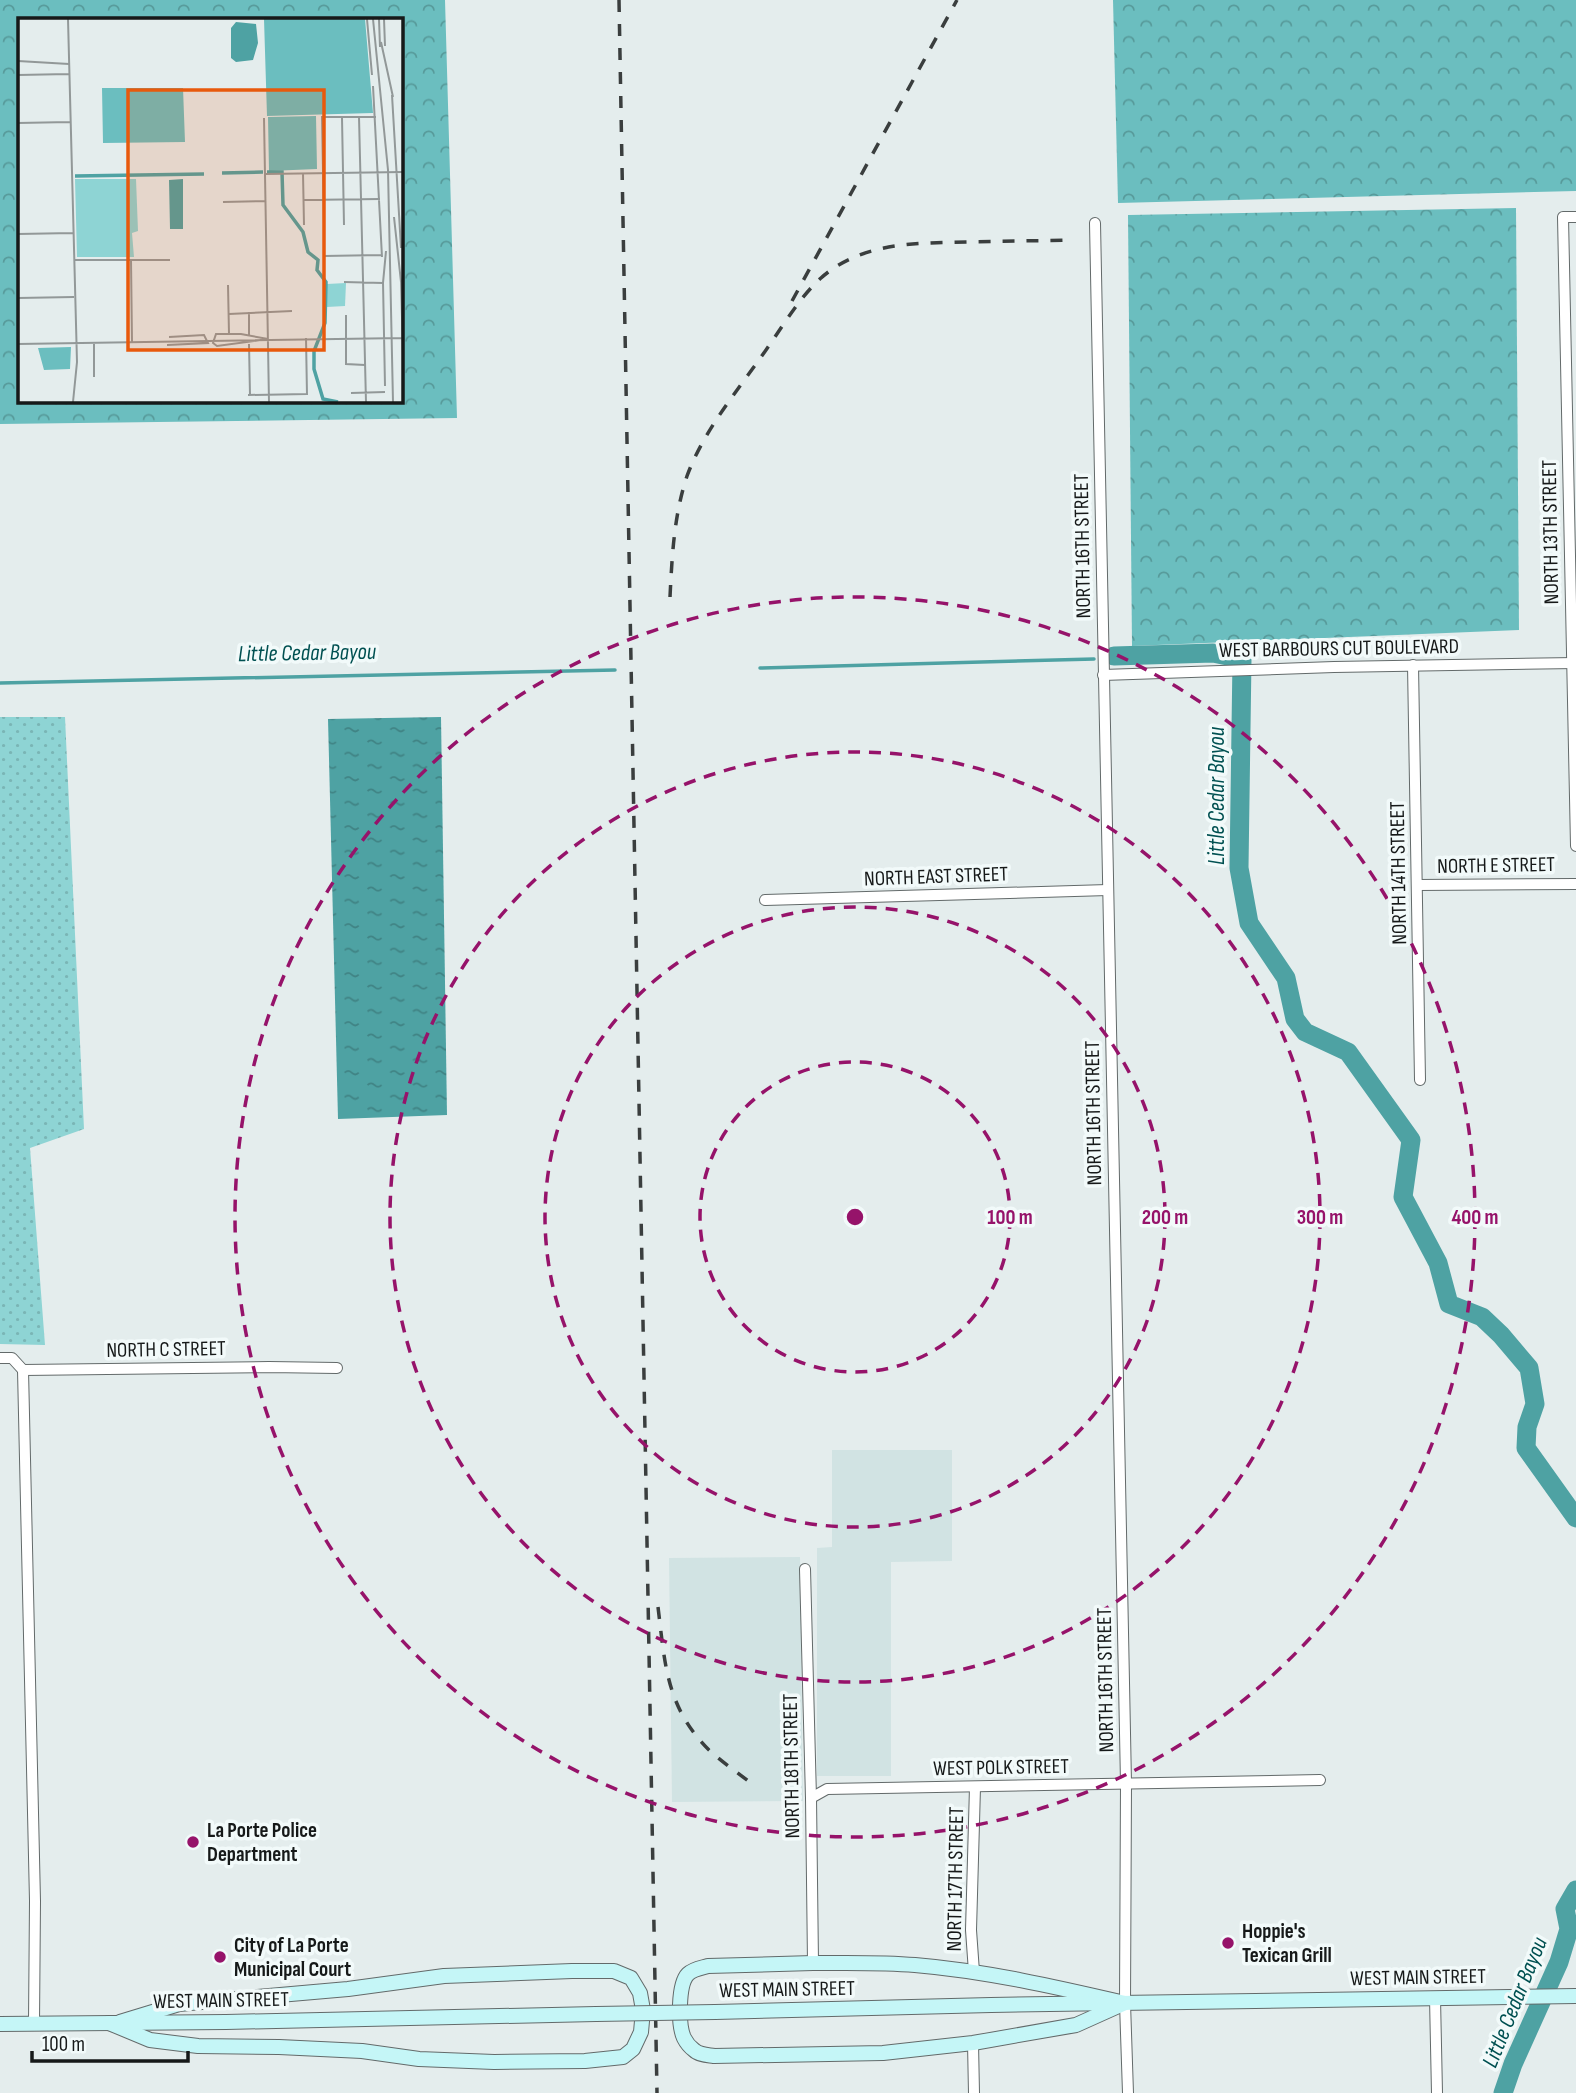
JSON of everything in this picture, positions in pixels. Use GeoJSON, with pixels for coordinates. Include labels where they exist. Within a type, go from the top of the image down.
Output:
{"type":"FeatureCollection","features":[{"type":"Feature","properties":{"kind":"main road"},"geometry":{"type":"LineString","coordinates":[[813,1963],[913,1965],[1047,1985],[1125,2003],[1076,2025],[973,2043],[883,2053],[714,2056],[696,2053],[684,2040],[680,1991],[683,1982],[693,1970],[708,1966],[813,1963]]}},
{"type":"Feature","properties":{"kind":"main road"},"geometry":{"type":"LineString","coordinates":[[572,1971],[614,1971],[631,1978],[640,1993],[643,2010],[641,2032],[632,2049],[623,2057],[585,2061],[494,2062],[419,2059],[362,2051],[198,2046],[150,2040],[114,2023],[179,2004],[200,2001],[348,1989],[444,1976],[572,1971]]}},
{"type":"Feature","properties":{"kind":"main road","name":"WEST MAIN STREET"},"geometry":{"type":"LineString","coordinates":[[0,2024],[1576,1996]]}},
{"type":"Feature","properties":{"kind":"street","name":"NORTH 13TH STREET"},"geometry":{"type":"LineString","coordinates":[[1576,217],[1563,217],[1576,846]]}},
{"type":"Feature","properties":{"kind":"street","name":"NORTH 16TH STREET"},"geometry":{"type":"LineString","coordinates":[[1095,223],[1126,1783],[1125,2003],[1128,2093]]}},
{"type":"Feature","properties":{"kind":"street","name":"WEST BARBOURS CUT BOULEVARD"},"geometry":{"type":"LineString","coordinates":[[1103,675],[1255,669],[1574,663]]}},
{"type":"Feature","properties":{"kind":"street","name":"NORTH 14TH STREET"},"geometry":{"type":"LineString","coordinates":[[1413,665],[1420,1080]]}},
{"type":"Feature","properties":{"kind":"street","name":"NORTH E STREET"},"geometry":{"type":"LineString","coordinates":[[1417,885],[1576,884]]}},
{"type":"Feature","properties":{"kind":"street","name":"NORTH EAST STREET"},"geometry":{"type":"LineString","coordinates":[[765,900],[1108,890]]}},
{"type":"Feature","properties":{"kind":"street","name":"NORTH C STREET"},"geometry":{"type":"LineString","coordinates":[[0,1358],[12,1358],[23,1370],[337,1368]]}},
{"type":"Feature","properties":{"kind":"street"},"geometry":{"type":"LineString","coordinates":[[23,1370],[35,1901],[34,2023]]}},
{"type":"Feature","properties":{"kind":"street","name":"NORTH 18TH STREET"},"geometry":{"type":"LineString","coordinates":[[805,1569],[813,1963]]}},
{"type":"Feature","properties":{"kind":"street","name":"WEST POLK STREET"},"geometry":{"type":"LineString","coordinates":[[811,1798],[827,1789],[1320,1780]]}},
{"type":"Feature","properties":{"kind":"street","name":"NORTH 17TH STREET"},"geometry":{"type":"LineString","coordinates":[[974,1972],[971,1930],[975,1787]]}},
{"type":"Feature","properties":{"kind":"street"},"geometry":{"type":"LineString","coordinates":[[1435,1998],[1437,2093]]}},
{"type":"Feature","properties":{"kind":"street"},"geometry":{"type":"LineString","coordinates":[[973,2043],[974,2093]]}},
{"type":"Feature","properties":{"kind":"shaded area"},"geometry":{"type":"Polygon","coordinates":[[[0,717],[65,717],[84,1129],[30,1148],[45,1345],[0,1344],[0,717]]]}},
{"type":"Feature","properties":{"kind":"shaded area"},"geometry":{"type":"Polygon","coordinates":[[[832,1450],[952,1450],[952,1561],[891,1562],[891,1776],[817,1776],[817,1548],[832,1547],[832,1450]]]}},
{"type":"Feature","properties":{"kind":"shaded area"},"geometry":{"type":"Polygon","coordinates":[[[800,1557],[803,1801],[672,1802],[669,1558],[800,1557]]]}},
{"type":"Feature","properties":{"kind":"green space"},"geometry":{"type":"Polygon","coordinates":[[[0,0],[445,0],[457,418],[0,424],[0,0]]]}},
{"type":"Feature","properties":{"kind":"green space"},"geometry":{"type":"Polygon","coordinates":[[[1113,0],[1576,0],[1576,191],[1118,203],[1113,0]]]}},
{"type":"Feature","properties":{"kind":"green space"},"geometry":{"type":"Polygon","coordinates":[[[1516,208],[1519,630],[1132,646],[1128,215],[1516,208]]]}},
{"type":"Feature","properties":{"kind":"water"},"geometry":{"type":"Polygon","coordinates":[[[441,717],[447,1115],[338,1119],[328,719],[441,717]]]}},
{"type":"Feature","properties":{"kind":"waterway","name":"Little Cedar Bayou"},"geometry":{"type":"LineString","coordinates":[[1114,656],[1213,653],[1242,659],[1239,868],[1249,923],[1286,978],[1295,1019],[1305,1032],[1348,1052],[1411,1140],[1403,1197],[1438,1263],[1449,1304],[1482,1317],[1529,1368],[1535,1404],[1527,1427],[1526,1448],[1576,1518]]}},
{"type":"Feature","properties":{"kind":"waterway","name":"Little Cedar Bayou"},"geometry":{"type":"LineString","coordinates":[[760,668],[1094,659]]}},
{"type":"Feature","properties":{"kind":"waterway","name":"Little Cedar Bayou"},"geometry":{"type":"LineString","coordinates":[[0,683],[615,670]]}},
{"type":"Feature","properties":{"kind":"waterway","name":"Little Cedar Bayou"},"geometry":{"type":"LineString","coordinates":[[1503,2093],[1513,2064],[1559,1962],[1569,1929],[1565,1909],[1576,1890]]}},
{"type":"Feature","properties":{"kind":"railway"},"geometry":{"type":"LineString","coordinates":[[619,0],[657,2093]]}},
{"type":"Feature","properties":{"kind":"railway"},"geometry":{"type":"LineString","coordinates":[[792,301],[957,0]]}},
{"type":"Feature","properties":{"kind":"railway"},"geometry":{"type":"LineString","coordinates":[[670,597],[676,521],[694,459],[733,395],[798,303],[821,278],[852,258],[870,251],[897,246],[1068,240]]}},
{"type":"Feature","properties":{"kind":"railway"},"geometry":{"type":"LineString","coordinates":[[658,1607],[670,1684],[684,1718],[709,1750],[756,1787]]}},
{"type":"Feature","properties":{"kind":"place","name":"La Porte Police Department"},"geometry":{"type":"Point","coordinates":[193,1842]}},
{"type":"Feature","properties":{"kind":"place","name":"Hoppie's Texican Grill"},"geometry":{"type":"Point","coordinates":[1228,1943]}},
{"type":"Feature","properties":{"kind":"place","name":"City of La Porte Municipal Court"},"geometry":{"type":"Point","coordinates":[220,1957]}}]}
